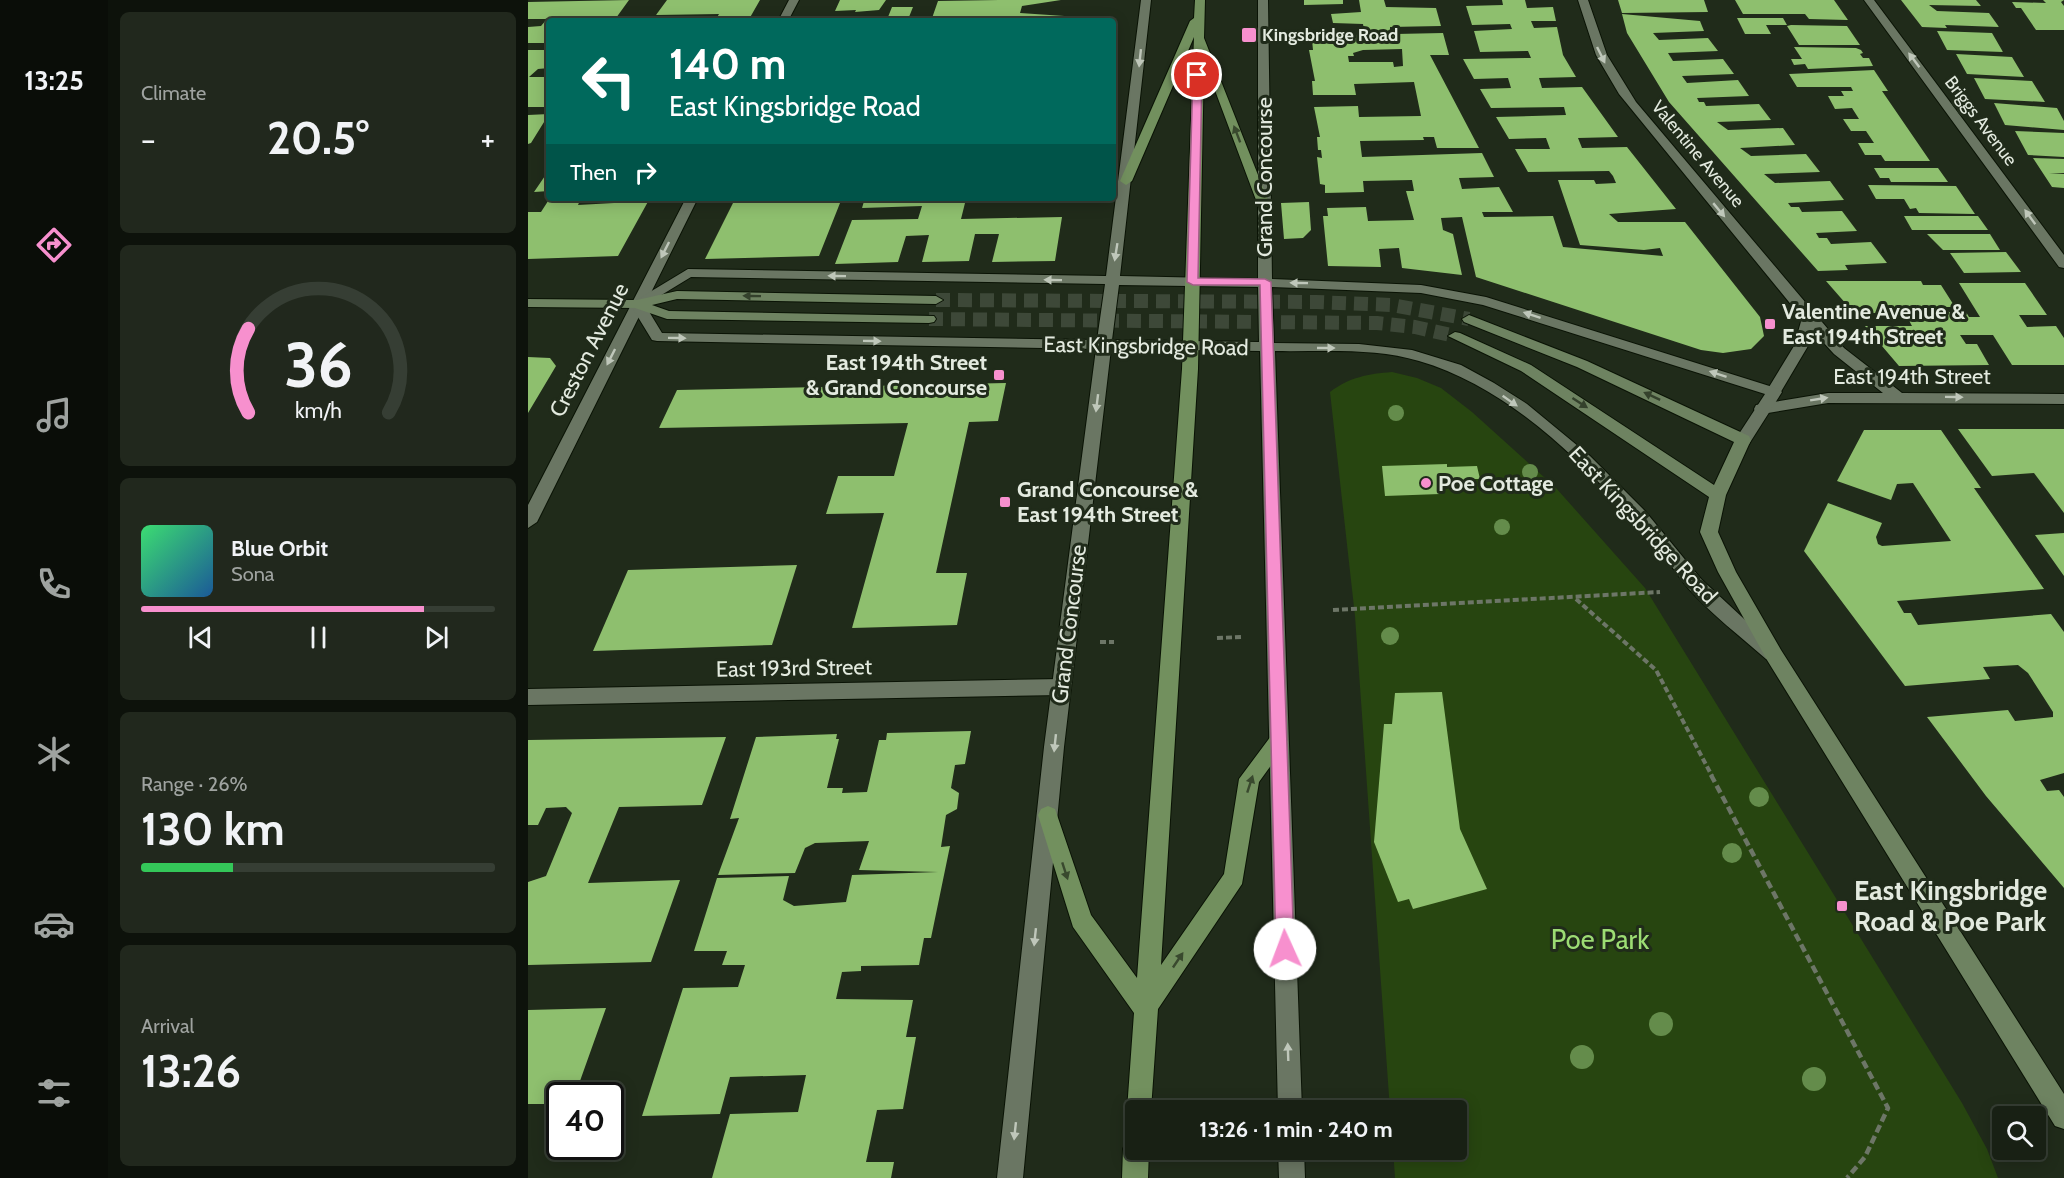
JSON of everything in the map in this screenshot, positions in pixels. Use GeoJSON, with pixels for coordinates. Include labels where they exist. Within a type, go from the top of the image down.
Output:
{"type":"FeatureCollection","features":[{"type":"Feature","properties":{"kind":"main road"},"geometry":{"type":"LineString","coordinates":[[1126,181],[1200,5]]}},
{"type":"Feature","properties":{"kind":"main road"},"geometry":{"type":"LineString","coordinates":[[1140,1100],[1170,692],[1176,555],[1191,346],[1200,5]]}},
{"type":"Feature","properties":{"kind":"main road"},"geometry":{"type":"LineString","coordinates":[[1198,33],[1264,208]]}},
{"type":"Feature","properties":{"kind":"main road"},"geometry":{"type":"LineString","coordinates":[[528,303],[637,304],[677,295],[936,300]]}},
{"type":"Feature","properties":{"kind":"main road"},"geometry":{"type":"LineString","coordinates":[[637,304],[667,315],[929,319]]}},
{"type":"Feature","properties":{"kind":"main road"},"geometry":{"type":"LineString","coordinates":[[1469,319],[1564,356],[1743,440],[1718,495]]}},
{"type":"Feature","properties":{"kind":"main road","name":"East Kingsbridge Road"},"geometry":{"type":"LineString","coordinates":[[1455,336],[1526,368],[1718,495],[1709,532],[1727,572],[1774,655],[2064,1117]]}},
{"type":"Feature","properties":{"kind":"main road"},"geometry":{"type":"LineString","coordinates":[[1145,1008],[1234,877],[1249,779],[1278,742]]}},
{"type":"Feature","properties":{"kind":"main road"},"geometry":{"type":"LineString","coordinates":[[1048,816],[1081,920],[1145,1008]]}},
{"type":"Feature","properties":{"kind":"main road"},"geometry":{"type":"LineString","coordinates":[[1135,1178],[1136,1160]]}},
{"type":"Feature","properties":{"kind":"street"},"geometry":{"type":"LineString","coordinates":[[785,18],[794,0]]}},
{"type":"Feature","properties":{"kind":"street","name":"Grand Concourse"},"geometry":{"type":"LineString","coordinates":[[1010,1178],[1061,687],[1111,281],[1126,181],[1146,0]]}},
{"type":"Feature","properties":{"kind":"street","name":"Grand Concourse"},"geometry":{"type":"LineString","coordinates":[[1263,0],[1265,282],[1290,1100]]}},
{"type":"Feature","properties":{"kind":"street","name":"Valentine Avenue"},"geometry":{"type":"LineString","coordinates":[[1583,0],[1599,54],[1615,81],[1809,318],[1839,351],[1896,396]]}},
{"type":"Feature","properties":{"kind":"street","name":"Briggs Avenue"},"geometry":{"type":"LineString","coordinates":[[1869,0],[2064,264]]}},
{"type":"Feature","properties":{"kind":"street","name":"Creston Avenue"},"geometry":{"type":"LineString","coordinates":[[528,522],[690,201]]}},
{"type":"Feature","properties":{"kind":"street"},"geometry":{"type":"LineString","coordinates":[[637,304],[688,273],[1378,285],[1456,294],[1486,301],[1774,392]]}},
{"type":"Feature","properties":{"kind":"street","name":"East Kingsbridge Road"},"geometry":{"type":"LineString","coordinates":[[637,304],[657,337],[1383,349],[1425,358],[1462,373],[1505,397],[1569,446],[1662,540],[1695,584],[1774,655]]}},
{"type":"Feature","properties":{"kind":"street"},"geometry":{"type":"LineString","coordinates":[[1743,440],[1801,346],[1809,318]]}},
{"type":"Feature","properties":{"kind":"street","name":"East 194th Street"},"geometry":{"type":"LineString","coordinates":[[1762,409],[1828,398],[1896,396],[2064,399]]}},
{"type":"Feature","properties":{"kind":"street","name":"East 193rd Street"},"geometry":{"type":"LineString","coordinates":[[528,697],[1061,687]]}},
{"type":"Feature","properties":{"kind":"street"},"geometry":{"type":"LineString","coordinates":[[1292,1160],[1292,1178]]}},
{"type":"Feature","properties":{"kind":"path"},"geometry":{"type":"LineString","coordinates":[[1333,610],[1576,599],[1660,592]]}},
{"type":"Feature","properties":{"kind":"path"},"geometry":{"type":"LineString","coordinates":[[1576,599],[1656,670],[1888,1108],[1865,1157],[1847,1178]]}},
{"type":"Feature","properties":{"kind":"path"},"geometry":{"type":"LineString","coordinates":[[1217,638],[1241,637]]}},
{"type":"Feature","properties":{"kind":"green space","name":"Poe Park"},"geometry":{"type":"Polygon","coordinates":[[[1392,372],[1417,378],[1441,388],[1472,412],[1556,488],[1645,588],[1962,1103],[1987,1149],[1998,1178],[1395,1178],[1394,1160],[1467,1160],[1467,1100],[1389,1100],[1355,616],[1330,392],[1359,377],[1392,372]]]}},
{"type":"Feature","properties":{"kind":"building"},"geometry":{"type":"Polygon","coordinates":[[[629,0],[616,18],[528,19],[528,2],[629,0]]]}},
{"type":"Feature","properties":{"kind":"building"},"geometry":{"type":"Polygon","coordinates":[[[667,0],[760,0],[750,18],[717,18],[719,14],[656,15],[667,0]]]}},
{"type":"Feature","properties":{"kind":"building"},"geometry":{"type":"Polygon","coordinates":[[[840,0],[886,0],[879,10],[835,11],[840,0]]]}},
{"type":"Feature","properties":{"kind":"building"},"geometry":{"type":"Polygon","coordinates":[[[1061,0],[1022,6],[1020,13],[1094,18],[932,18],[938,1],[1061,0]]]}},
{"type":"Feature","properties":{"kind":"building"},"geometry":{"type":"Polygon","coordinates":[[[1304,0],[1343,0],[1343,4],[1304,5],[1304,0]]]}},
{"type":"Feature","properties":{"kind":"building"},"geometry":{"type":"Polygon","coordinates":[[[1359,0],[1384,0],[1386,7],[1436,8],[1441,26],[1390,27],[1390,30],[1396,30],[1396,34],[1443,33],[1449,55],[1430,55],[1479,148],[1437,148],[1434,137],[1423,137],[1424,140],[1360,141],[1362,157],[1482,153],[1494,177],[1459,178],[1462,189],[1499,187],[1513,212],[1482,212],[1484,217],[1553,216],[1563,247],[1663,256],[1660,248],[1644,250],[1580,245],[1558,180],[1594,180],[1596,184],[1616,183],[1613,176],[1609,171],[1528,172],[1515,149],[1550,149],[1546,138],[1509,139],[1496,117],[1566,115],[1564,107],[1491,108],[1480,89],[1511,88],[1508,78],[1474,79],[1463,59],[1531,58],[1528,51],[1480,52],[1474,31],[1512,29],[1510,24],[1472,25],[1466,6],[1503,5],[1502,0],[1525,0],[1527,8],[1553,7],[1556,21],[1531,21],[1534,28],[1557,27],[1563,55],[1576,77],[1539,78],[1542,88],[1582,87],[1618,137],[1578,138],[1582,148],[1627,147],[1676,209],[1609,214],[1618,222],[1685,222],[1760,317],[1764,336],[1751,349],[1723,353],[1701,350],[1476,277],[1462,217],[1441,218],[1443,230],[1453,234],[1462,275],[1402,268],[1399,248],[1379,249],[1381,267],[1328,266],[1323,216],[1328,216],[1327,208],[1366,207],[1368,221],[1414,220],[1406,191],[1414,191],[1412,180],[1363,181],[1364,192],[1325,193],[1325,185],[1320,184],[1317,157],[1322,158],[1321,150],[1318,150],[1317,137],[1320,137],[1314,107],[1358,106],[1359,117],[1421,116],[1414,82],[1354,84],[1356,95],[1313,95],[1312,81],[1315,81],[1309,50],[1313,50],[1312,40],[1308,40],[1307,33],[1365,35],[1363,24],[1333,23],[1331,14],[1361,12],[1359,0]],[[1402,49],[1363,50],[1353,53],[1354,56],[1348,56],[1349,62],[1393,62],[1394,67],[1403,66],[1402,49]]]}},
{"type":"Feature","properties":{"kind":"building"},"geometry":{"type":"Polygon","coordinates":[[[1618,0],[1704,0],[1708,12],[1622,13],[1618,0]]]}},
{"type":"Feature","properties":{"kind":"building"},"geometry":{"type":"Polygon","coordinates":[[[1735,0],[1834,0],[1848,20],[1809,19],[1805,14],[1743,14],[1735,0]]]}},
{"type":"Feature","properties":{"kind":"building"},"geometry":{"type":"Polygon","coordinates":[[[1901,0],[1976,0],[1981,6],[1929,5],[1937,11],[1989,13],[1999,27],[1945,25],[1947,28],[1922,27],[1901,0]]]}},
{"type":"Feature","properties":{"kind":"building"},"geometry":{"type":"Polygon","coordinates":[[[2043,0],[2064,0],[2061,2],[2064,6],[2064,30],[2036,30],[2021,8],[2016,8],[2012,2],[2046,3],[2043,0]]]}},
{"type":"Feature","properties":{"kind":"building"},"geometry":{"type":"Polygon","coordinates":[[[892,7],[913,7],[909,17],[888,17],[892,7]]]}},
{"type":"Feature","properties":{"kind":"building"},"geometry":{"type":"Polygon","coordinates":[[[1622,14],[1700,21],[1704,31],[1653,33],[1659,40],[1708,38],[1718,51],[1668,53],[1673,61],[1723,59],[1734,74],[1682,76],[1687,83],[1738,80],[1749,96],[1697,98],[1699,102],[1704,102],[1706,106],[1759,104],[1771,120],[1717,122],[1728,130],[1783,128],[1795,145],[1740,148],[1751,156],[1806,154],[1820,172],[1764,174],[1775,183],[1830,181],[1844,200],[1788,203],[1791,207],[1799,207],[1802,212],[1842,211],[1857,231],[1816,233],[1819,238],[1827,238],[1831,244],[1871,242],[1887,263],[1845,265],[1848,270],[1818,271],[1669,102],[1627,33],[1622,14]]]}},
{"type":"Feature","properties":{"kind":"building"},"geometry":{"type":"Polygon","coordinates":[[[1737,18],[1783,18],[1787,25],[1766,25],[1771,34],[1745,34],[1737,18]]]}},
{"type":"Feature","properties":{"kind":"building"},"geometry":{"type":"Polygon","coordinates":[[[546,20],[546,43],[528,43],[528,27],[541,26],[546,20]]]}},
{"type":"Feature","properties":{"kind":"building"},"geometry":{"type":"Polygon","coordinates":[[[1787,26],[1847,26],[1860,45],[1799,45],[1787,26]]]}},
{"type":"Feature","properties":{"kind":"building"},"geometry":{"type":"Polygon","coordinates":[[[1937,31],[1992,33],[2003,52],[1947,50],[1937,31]]]}},
{"type":"Feature","properties":{"kind":"building"},"geometry":{"type":"Polygon","coordinates":[[[1794,47],[1856,48],[1861,50],[1863,53],[1860,54],[1863,58],[1869,58],[1873,66],[1808,69],[1805,64],[1794,65],[1791,59],[1802,59],[1794,47]]]}},
{"type":"Feature","properties":{"kind":"building"},"geometry":{"type":"Polygon","coordinates":[[[528,50],[546,50],[546,68],[538,69],[529,77],[546,77],[546,107],[528,107],[528,50]]]}},
{"type":"Feature","properties":{"kind":"building"},"geometry":{"type":"Polygon","coordinates":[[[1956,54],[2012,57],[2024,77],[1967,74],[1956,54]]]}},
{"type":"Feature","properties":{"kind":"building"},"geometry":{"type":"Polygon","coordinates":[[[1874,70],[1888,91],[1882,91],[1930,161],[1885,161],[1881,155],[1865,155],[1858,143],[1874,143],[1866,131],[1851,131],[1843,119],[1859,119],[1852,108],[1835,109],[1828,96],[1844,96],[1841,91],[1853,91],[1851,87],[1797,87],[1789,74],[1874,70]]]}},
{"type":"Feature","properties":{"kind":"building"},"geometry":{"type":"Polygon","coordinates":[[[1974,78],[2032,81],[2045,102],[1985,99],[1974,78]]]}},
{"type":"Feature","properties":{"kind":"building"},"geometry":{"type":"Polygon","coordinates":[[[1994,103],[2057,108],[2064,121],[2064,130],[2005,125],[1994,103]]]}},
{"type":"Feature","properties":{"kind":"building"},"geometry":{"type":"Polygon","coordinates":[[[546,114],[546,119],[531,143],[528,144],[528,115],[546,114]]]}},
{"type":"Feature","properties":{"kind":"building"},"geometry":{"type":"Polygon","coordinates":[[[2015,131],[2064,133],[2064,157],[2028,155],[2015,131]]]}},
{"type":"Feature","properties":{"kind":"building"},"geometry":{"type":"Polygon","coordinates":[[[2033,158],[2064,159],[2064,173],[2049,173],[2064,174],[2064,188],[2052,187],[2033,158]]]}},
{"type":"Feature","properties":{"kind":"building"},"geometry":{"type":"Polygon","coordinates":[[[1874,168],[1938,168],[1948,182],[1891,182],[1889,178],[1880,178],[1874,168]]]}},
{"type":"Feature","properties":{"kind":"building"},"geometry":{"type":"Polygon","coordinates":[[[546,174],[546,191],[534,192],[546,174]]]}},
{"type":"Feature","properties":{"kind":"building"},"geometry":{"type":"Polygon","coordinates":[[[1868,185],[1956,186],[1975,214],[1919,213],[1916,208],[1910,209],[1904,199],[1876,199],[1868,185]]]}},
{"type":"Feature","properties":{"kind":"building"},"geometry":{"type":"Polygon","coordinates":[[[548,201],[580,201],[578,205],[614,203],[615,201],[648,201],[618,256],[528,259],[528,212],[541,212],[548,201]]]}},
{"type":"Feature","properties":{"kind":"building"},"geometry":{"type":"Polygon","coordinates":[[[734,201],[841,201],[819,256],[705,259],[734,201]]]}},
{"type":"Feature","properties":{"kind":"building"},"geometry":{"type":"Polygon","coordinates":[[[864,201],[1065,201],[965,203],[961,219],[1062,217],[1055,261],[992,262],[999,234],[975,234],[969,261],[922,262],[929,235],[906,236],[898,262],[835,264],[852,220],[918,219],[922,206],[862,208],[864,201]]]}},
{"type":"Feature","properties":{"kind":"building"},"geometry":{"type":"Polygon","coordinates":[[[1309,202],[1311,230],[1303,238],[1284,239],[1281,203],[1309,202]]]}},
{"type":"Feature","properties":{"kind":"building"},"geometry":{"type":"Polygon","coordinates":[[[1904,216],[1978,216],[1988,230],[1912,230],[1904,216]]]}},
{"type":"Feature","properties":{"kind":"building"},"geometry":{"type":"Polygon","coordinates":[[[1927,234],[1990,234],[2000,250],[1943,250],[1927,234]]]}},
{"type":"Feature","properties":{"kind":"building"},"geometry":{"type":"Polygon","coordinates":[[[2006,252],[2021,272],[1964,273],[1950,253],[2006,252]]]}},
{"type":"Feature","properties":{"kind":"building"},"geometry":{"type":"Polygon","coordinates":[[[1826,281],[1921,281],[1923,285],[1941,285],[1955,307],[1945,307],[1949,312],[1966,312],[1969,317],[1980,317],[1959,283],[2025,283],[2047,315],[2019,315],[2027,327],[2056,326],[2064,338],[2064,365],[2012,365],[1993,335],[1960,335],[1966,344],[1977,344],[1989,365],[1899,366],[1865,326],[1912,326],[1905,313],[1854,313],[1826,281]]]}},
{"type":"Feature","properties":{"kind":"building"},"geometry":{"type":"Polygon","coordinates":[[[528,357],[550,358],[556,366],[528,413],[528,357]]]}},
{"type":"Feature","properties":{"kind":"building"},"geometry":{"type":"Polygon","coordinates":[[[1006,383],[998,421],[969,422],[936,573],[967,573],[957,625],[852,628],[884,513],[826,514],[838,476],[894,476],[908,423],[659,428],[677,390],[1006,383]]]}},
{"type":"Feature","properties":{"kind":"building"},"geometry":{"type":"Polygon","coordinates":[[[1958,429],[2064,429],[2064,513],[2034,473],[1992,476],[1958,429]]]}},
{"type":"Feature","properties":{"kind":"building"},"geometry":{"type":"Polygon","coordinates":[[[1864,430],[1941,430],[1981,488],[1974,488],[2044,589],[1897,601],[1904,613],[1911,613],[1918,625],[2051,614],[2064,632],[2064,773],[2040,780],[2047,791],[2059,790],[2064,797],[2064,888],[1986,796],[1927,717],[2008,710],[2015,721],[2053,717],[2053,712],[2028,673],[2018,665],[1983,667],[1990,679],[1905,686],[1804,551],[1828,503],[1882,523],[1876,537],[1878,544],[1882,546],[1951,541],[1913,483],[1897,484],[1891,500],[1837,481],[1864,430]]]}},
{"type":"Feature","properties":{"kind":"building","name":"Poe Cottage"},"geometry":{"type":"Polygon","coordinates":[[[1447,464],[1447,467],[1477,466],[1480,479],[1467,479],[1469,487],[1438,487],[1440,494],[1385,496],[1382,466],[1447,464]]]}},
{"type":"Feature","properties":{"kind":"building"},"geometry":{"type":"Polygon","coordinates":[[[2064,533],[2064,576],[2035,535],[2064,533]]]}},
{"type":"Feature","properties":{"kind":"building"},"geometry":{"type":"Polygon","coordinates":[[[797,565],[772,645],[593,651],[628,570],[797,565]]]}},
{"type":"Feature","properties":{"kind":"building"},"geometry":{"type":"Polygon","coordinates":[[[1442,692],[1460,829],[1487,889],[1413,909],[1409,899],[1398,902],[1374,842],[1384,724],[1392,724],[1395,693],[1442,692]]]}},
{"type":"Feature","properties":{"kind":"building"},"geometry":{"type":"Polygon","coordinates":[[[971,731],[965,764],[955,765],[951,788],[959,793],[957,809],[946,815],[941,847],[950,846],[931,938],[924,938],[919,965],[861,966],[861,971],[842,972],[836,999],[913,1000],[906,1037],[916,1037],[903,1109],[877,1110],[866,1162],[894,1162],[891,1178],[712,1178],[730,1114],[798,1112],[806,1075],[730,1077],[720,1114],[642,1116],[683,988],[738,987],[745,965],[722,965],[727,951],[694,951],[717,878],[789,876],[783,900],[794,906],[846,902],[852,875],[938,872],[859,870],[869,841],[815,843],[805,848],[795,873],[718,875],[739,818],[730,819],[756,737],[837,734],[836,739],[839,739],[827,788],[843,788],[842,793],[867,792],[879,740],[886,740],[887,733],[971,731]]]}},
{"type":"Feature","properties":{"kind":"building"},"geometry":{"type":"Polygon","coordinates":[[[726,737],[702,805],[619,807],[588,883],[680,880],[651,962],[528,965],[528,882],[546,876],[572,813],[566,807],[546,808],[538,825],[528,825],[528,740],[726,737]]]}},
{"type":"Feature","properties":{"kind":"building"},"geometry":{"type":"Polygon","coordinates":[[[606,1008],[580,1082],[546,1082],[546,1104],[528,1104],[528,1010],[606,1008]]]}},
{"type":"Feature","properties":{"kind":"tunnel"},"geometry":{"type":"LineString","coordinates":[[936,300],[1316,302],[1392,305],[1469,319]]}},
{"type":"Feature","properties":{"kind":"tunnel"},"geometry":{"type":"LineString","coordinates":[[929,319],[1377,323],[1415,327],[1455,336]]}},
{"type":"Feature","properties":{"kind":"place","name":"Kingsbridge Road"},"geometry":{"type":"Point","coordinates":[1249,35]}},
{"type":"Feature","properties":{"kind":"place","name":"Valentine Avenue & East 194th Street"},"geometry":{"type":"Point","coordinates":[1770,324]}},
{"type":"Feature","properties":{"kind":"place","name":"East 194th Street & Grand Concourse"},"geometry":{"type":"Point","coordinates":[999,375]}},
{"type":"Feature","properties":{"kind":"place","name":"Poe Cottage"},"geometry":{"type":"Point","coordinates":[1426,483]}},
{"type":"Feature","properties":{"kind":"place","name":"Grand Concourse & East 194th Street"},"geometry":{"type":"Point","coordinates":[1005,502]}},
{"type":"Feature","properties":{"kind":"place","name":"East Kingsbridge Road & Poe Park"},"geometry":{"type":"Point","coordinates":[1842,906]}},
{"type":"Feature","properties":{"kind":"route"},"geometry":{"type":"LineString","coordinates":[[1197,75],[1193,282],[1265,282],[1285,949]]}}]}
